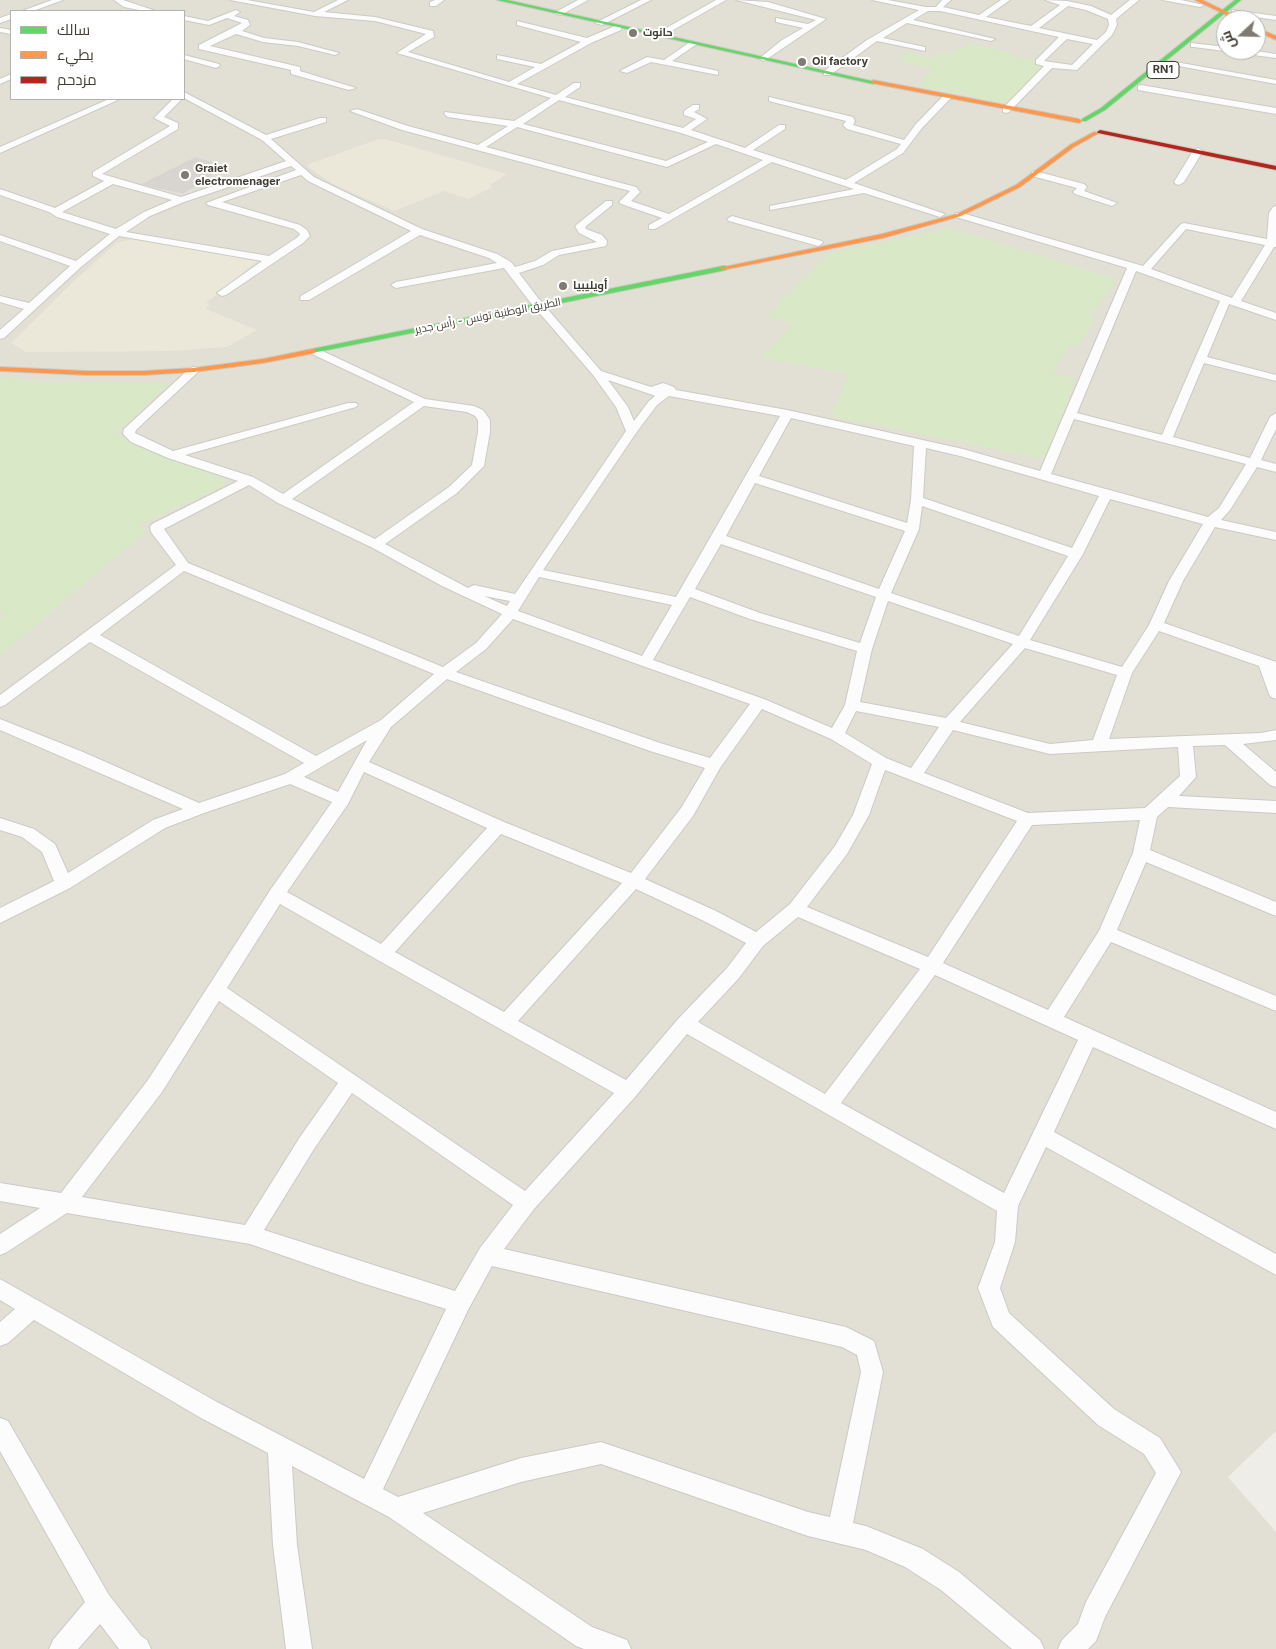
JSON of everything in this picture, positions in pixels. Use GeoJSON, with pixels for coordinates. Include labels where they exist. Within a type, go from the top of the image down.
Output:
{"type":"FeatureCollection","features":[{"type":"Feature","properties":{"kind":"main road"},"geometry":{"type":"LineString","coordinates":[[500,0],[618,28],[827,73],[1078,124],[1082,131],[1103,127],[1276,166]]}},
{"type":"Feature","properties":{"kind":"main road","name":"الطريق الوطنية تونس - رأس جدير"},"geometry":{"type":"LineString","coordinates":[[1236,10],[1248,0]]}},
{"type":"Feature","properties":{"kind":"main road"},"geometry":{"type":"LineString","coordinates":[[1196,2],[1216,11]]}},
{"type":"Feature","properties":{"kind":"main road","name":"الطريق الوطنية تونس - رأس جدير"},"geometry":{"type":"LineString","coordinates":[[3,364],[86,373],[194,370],[263,361],[882,230],[940,214],[1010,182],[1061,144],[1078,124],[1103,109],[1208,26],[1216,22]]}},
{"type":"Feature","properties":{"kind":"main road","name":"الطريق الوطنية تونس - رأس جدير"},"geometry":{"type":"LineString","coordinates":[[3,364],[31,363],[85,367],[188,363],[312,344],[537,303],[882,236],[959,215],[1018,186],[1072,146],[1103,127],[1115,110],[1216,27]]}},
{"type":"Feature","properties":{"kind":"main road"},"geometry":{"type":"LineString","coordinates":[[1103,127],[1198,151],[1276,166]]}},
{"type":"Feature","properties":{"kind":"street"},"geometry":{"type":"LineString","coordinates":[[29,10],[59,0]]}},
{"type":"Feature","properties":{"kind":"street"},"geometry":{"type":"LineString","coordinates":[[118,0],[127,5],[148,10]]}},
{"type":"Feature","properties":{"kind":"street"},"geometry":{"type":"LineString","coordinates":[[234,0],[315,14],[374,19],[430,33],[401,53],[684,131],[940,214]]}},
{"type":"Feature","properties":{"kind":"street"},"geometry":{"type":"LineString","coordinates":[[315,14],[344,0]]}},
{"type":"Feature","properties":{"kind":"street"},"geometry":{"type":"LineString","coordinates":[[558,13],[584,0]]}},
{"type":"Feature","properties":{"kind":"street"},"geometry":{"type":"LineString","coordinates":[[599,23],[646,0]]}},
{"type":"Feature","properties":{"kind":"street"},"geometry":{"type":"LineString","coordinates":[[656,36],[722,0]]}},
{"type":"Feature","properties":{"kind":"street"},"geometry":{"type":"LineString","coordinates":[[740,0],[768,4],[822,20],[785,42],[764,59]]}},
{"type":"Feature","properties":{"kind":"street"},"geometry":{"type":"LineString","coordinates":[[876,0],[892,1],[926,9],[940,9],[1100,43]]}},
{"type":"Feature","properties":{"kind":"street"},"geometry":{"type":"LineString","coordinates":[[940,9],[939,6],[947,0]]}},
{"type":"Feature","properties":{"kind":"street"},"geometry":{"type":"LineString","coordinates":[[981,18],[1006,0]]}},
{"type":"Feature","properties":{"kind":"street"},"geometry":{"type":"LineString","coordinates":[[1049,0],[1094,10],[1112,18]]}},
{"type":"Feature","properties":{"kind":"street"},"geometry":{"type":"LineString","coordinates":[[1065,36],[1039,62],[1074,68],[1111,30],[1112,18],[1134,0]]}},
{"type":"Feature","properties":{"kind":"street"},"geometry":{"type":"LineString","coordinates":[[1166,0],[1196,2]]}},
{"type":"Feature","properties":{"kind":"street"},"geometry":{"type":"LineString","coordinates":[[1033,29],[1067,3]]}},
{"type":"Feature","properties":{"kind":"street"},"geometry":{"type":"LineString","coordinates":[[185,18],[209,23],[253,4]]}},
{"type":"Feature","properties":{"kind":"street"},"geometry":{"type":"LineString","coordinates":[[827,73],[877,38],[926,9]]}},
{"type":"Feature","properties":{"kind":"street"},"geometry":{"type":"LineString","coordinates":[[185,56],[236,31],[246,24],[227,16]]}},
{"type":"Feature","properties":{"kind":"street"},"geometry":{"type":"LineString","coordinates":[[779,20],[810,26]]}},
{"type":"Feature","properties":{"kind":"street"},"geometry":{"type":"LineString","coordinates":[[907,21],[991,39]]}},
{"type":"Feature","properties":{"kind":"street"},"geometry":{"type":"LineString","coordinates":[[520,23],[588,41]]}},
{"type":"Feature","properties":{"kind":"street"},"geometry":{"type":"LineString","coordinates":[[511,84],[588,41],[618,28]]}},
{"type":"Feature","properties":{"kind":"street"},"geometry":{"type":"LineString","coordinates":[[236,31],[263,40],[298,44],[335,53]]}},
{"type":"Feature","properties":{"kind":"street"},"geometry":{"type":"LineString","coordinates":[[877,38],[922,49]]}},
{"type":"Feature","properties":{"kind":"street"},"geometry":{"type":"LineString","coordinates":[[666,62],[693,44]]}},
{"type":"Feature","properties":{"kind":"street"},"geometry":{"type":"LineString","coordinates":[[1194,45],[1216,48]]}},
{"type":"Feature","properties":{"kind":"street"},"geometry":{"type":"LineString","coordinates":[[202,47],[297,69],[295,73],[352,88]]}},
{"type":"Feature","properties":{"kind":"street"},"geometry":{"type":"LineString","coordinates":[[185,56],[216,66]]}},
{"type":"Feature","properties":{"kind":"street"},"geometry":{"type":"LineString","coordinates":[[500,57],[544,67]]}},
{"type":"Feature","properties":{"kind":"street"},"geometry":{"type":"LineString","coordinates":[[624,71],[648,59],[715,73]]}},
{"type":"Feature","properties":{"kind":"street"},"geometry":{"type":"LineString","coordinates":[[1173,63],[1276,82]]}},
{"type":"Feature","properties":{"kind":"street"},"geometry":{"type":"LineString","coordinates":[[1007,109],[1050,65]]}},
{"type":"Feature","properties":{"kind":"street"},"geometry":{"type":"LineString","coordinates":[[479,148],[577,85]]}},
{"type":"Feature","properties":{"kind":"street"},"geometry":{"type":"LineString","coordinates":[[1141,88],[1276,111]]}},
{"type":"Feature","properties":{"kind":"street"},"geometry":{"type":"LineString","coordinates":[[185,96],[265,138],[296,167],[322,186],[419,232],[493,256],[510,267],[537,303],[597,373],[622,407],[632,431]]}},
{"type":"Feature","properties":{"kind":"street"},"geometry":{"type":"LineString","coordinates":[[848,183],[885,162],[900,151],[918,126],[947,97]]}},
{"type":"Feature","properties":{"kind":"street"},"geometry":{"type":"LineString","coordinates":[[772,99],[850,120],[847,125],[850,127],[906,143]]}},
{"type":"Feature","properties":{"kind":"street"},"geometry":{"type":"LineString","coordinates":[[2,148],[114,100]]}},
{"type":"Feature","properties":{"kind":"street"},"geometry":{"type":"LineString","coordinates":[[177,100],[158,118],[175,125],[175,127],[96,174],[113,180],[213,203],[296,227],[304,232],[305,236],[299,241],[222,292]]}},
{"type":"Feature","properties":{"kind":"street"},"geometry":{"type":"LineString","coordinates":[[684,131],[703,119],[687,113],[696,107]]}},
{"type":"Feature","properties":{"kind":"street"},"geometry":{"type":"LineString","coordinates":[[354,111],[404,128],[634,189],[635,192],[624,202],[670,217]]}},
{"type":"Feature","properties":{"kind":"street"},"geometry":{"type":"LineString","coordinates":[[448,114],[514,124],[667,164],[716,141]]}},
{"type":"Feature","properties":{"kind":"street"},"geometry":{"type":"LineString","coordinates":[[265,138],[323,120]]}},
{"type":"Feature","properties":{"kind":"street"},"geometry":{"type":"LineString","coordinates":[[746,151],[782,127]]}},
{"type":"Feature","properties":{"kind":"street"},"geometry":{"type":"LineString","coordinates":[[394,134],[404,128]]}},
{"type":"Feature","properties":{"kind":"street"},"geometry":{"type":"LineString","coordinates":[[1179,182],[1198,151]]}},
{"type":"Feature","properties":{"kind":"street"},"geometry":{"type":"LineString","coordinates":[[652,228],[771,159]]}},
{"type":"Feature","properties":{"kind":"street"},"geometry":{"type":"LineString","coordinates":[[0,336],[77,265],[117,233],[147,214],[187,198],[296,167]]}},
{"type":"Feature","properties":{"kind":"street"},"geometry":{"type":"LineString","coordinates":[[213,203],[296,167]]}},
{"type":"Feature","properties":{"kind":"street"},"geometry":{"type":"LineString","coordinates":[[1034,174],[1081,186],[1078,192],[1112,203]]}},
{"type":"Feature","properties":{"kind":"street"},"geometry":{"type":"LineString","coordinates":[[55,212],[113,180]]}},
{"type":"Feature","properties":{"kind":"street"},"geometry":{"type":"LineString","coordinates":[[773,208],[865,189]]}},
{"type":"Feature","properties":{"kind":"street"},"geometry":{"type":"LineString","coordinates":[[0,192],[55,212],[60,216],[117,233],[271,259]]}},
{"type":"Feature","properties":{"kind":"street"},"geometry":{"type":"LineString","coordinates":[[396,285],[539,263],[556,254],[602,244],[600,239],[582,231],[580,226],[609,203]]}},
{"type":"Feature","properties":{"kind":"street"},"geometry":{"type":"LineString","coordinates":[[1166,439],[1200,360],[1230,302],[1274,244],[1274,213],[1276,210]]}},
{"type":"Feature","properties":{"kind":"street"},"geometry":{"type":"LineString","coordinates":[[959,215],[1133,266],[1276,318]]}},
{"type":"Feature","properties":{"kind":"street"},"geometry":{"type":"LineString","coordinates":[[732,219],[818,243]]}},
{"type":"Feature","properties":{"kind":"street"},"geometry":{"type":"LineString","coordinates":[[1145,270],[1182,226],[1185,225],[1274,244]]}},
{"type":"Feature","properties":{"kind":"street"},"geometry":{"type":"LineString","coordinates":[[305,298],[419,232]]}},
{"type":"Feature","properties":{"kind":"street"},"geometry":{"type":"LineString","coordinates":[[0,238],[77,265]]}},
{"type":"Feature","properties":{"kind":"street"},"geometry":{"type":"LineString","coordinates":[[1044,476],[1072,415],[1133,266]]}},
{"type":"Feature","properties":{"kind":"street"},"geometry":{"type":"LineString","coordinates":[[0,299],[30,307]]}},
{"type":"Feature","properties":{"kind":"street"},"geometry":{"type":"LineString","coordinates":[[314,351],[422,402],[470,410],[479,413],[483,417],[484,432],[478,466],[453,490],[376,544]]}},
{"type":"Feature","properties":{"kind":"street"},"geometry":{"type":"LineString","coordinates":[[1200,360],[1276,378]]}},
{"type":"Feature","properties":{"kind":"street"},"geometry":{"type":"LineString","coordinates":[[194,370],[130,428],[130,434],[135,439],[172,455],[248,480],[283,500],[376,544],[447,583],[510,613],[759,702],[836,735],[880,762],[1027,819],[1149,814],[1165,801],[1188,777],[1185,740]]}},
{"type":"Feature","properties":{"kind":"street"},"geometry":{"type":"LineString","coordinates":[[597,373],[660,394],[787,414],[963,453],[1211,522],[1276,536]]}},
{"type":"Feature","properties":{"kind":"street"},"geometry":{"type":"LineString","coordinates":[[0,916],[64,884],[159,824],[291,778],[386,722],[445,672],[481,646],[510,613],[534,572],[660,394]]}},
{"type":"Feature","properties":{"kind":"street"},"geometry":{"type":"LineString","coordinates":[[283,500],[422,402]]}},
{"type":"Feature","properties":{"kind":"street"},"geometry":{"type":"LineString","coordinates":[[172,455],[352,405]]}},
{"type":"Feature","properties":{"kind":"street"},"geometry":{"type":"LineString","coordinates":[[644,662],[718,538],[787,414]]}},
{"type":"Feature","properties":{"kind":"street"},"geometry":{"type":"LineString","coordinates":[[1072,415],[1276,468]]}},
{"type":"Feature","properties":{"kind":"street"},"geometry":{"type":"LineString","coordinates":[[1099,744],[1125,673],[1156,625],[1176,581],[1211,522],[1224,510],[1254,462],[1276,417]]}},
{"type":"Feature","properties":{"kind":"street"},"geometry":{"type":"LineString","coordinates":[[836,735],[852,705],[865,649],[884,594],[912,529],[917,500],[920,444]]}},
{"type":"Feature","properties":{"kind":"street"},"geometry":{"type":"LineString","coordinates":[[752,478],[912,529]]}},
{"type":"Feature","properties":{"kind":"street"},"geometry":{"type":"LineString","coordinates":[[248,480],[157,527],[158,532],[184,566],[445,672],[714,765]]}},
{"type":"Feature","properties":{"kind":"street"},"geometry":{"type":"LineString","coordinates":[[914,776],[949,724],[1022,642],[1076,554],[1106,494]]}},
{"type":"Feature","properties":{"kind":"street"},"geometry":{"type":"LineString","coordinates":[[917,500],[1076,554]]}},
{"type":"Feature","properties":{"kind":"street"},"geometry":{"type":"LineString","coordinates":[[718,538],[1022,642],[1125,673]]}},
{"type":"Feature","properties":{"kind":"street"},"geometry":{"type":"LineString","coordinates":[[0,702],[184,566]]}},
{"type":"Feature","properties":{"kind":"street"},"geometry":{"type":"LineString","coordinates":[[534,572],[683,596],[865,649]]}},
{"type":"Feature","properties":{"kind":"street"},"geometry":{"type":"LineString","coordinates":[[447,583],[518,599]]}},
{"type":"Feature","properties":{"kind":"street"},"geometry":{"type":"LineString","coordinates":[[1156,625],[1244,654],[1271,666],[1276,694]]}},
{"type":"Feature","properties":{"kind":"street"},"geometry":{"type":"LineString","coordinates":[[89,635],[316,763]]}},
{"type":"Feature","properties":{"kind":"street"},"geometry":{"type":"LineString","coordinates":[[505,1023],[634,881],[687,812],[714,765],[759,702]]}},
{"type":"Feature","properties":{"kind":"street"},"geometry":{"type":"LineString","coordinates":[[852,705],[949,724],[1050,749],[1099,744],[1261,738],[1276,735]]}},
{"type":"Feature","properties":{"kind":"street"},"geometry":{"type":"LineString","coordinates":[[0,1245],[66,1202],[155,1086],[277,894],[342,800],[360,764],[386,722]]}},
{"type":"Feature","properties":{"kind":"street"},"geometry":{"type":"LineString","coordinates":[[0,724],[198,809]]}},
{"type":"Feature","properties":{"kind":"street"},"geometry":{"type":"LineString","coordinates":[[1228,739],[1276,781]]}},
{"type":"Feature","properties":{"kind":"street"},"geometry":{"type":"LineString","coordinates":[[369,1493],[460,1303],[487,1255],[527,1203],[733,973],[757,941],[796,909],[841,850],[860,815],[880,762]]}},
{"type":"Feature","properties":{"kind":"street"},"geometry":{"type":"LineString","coordinates":[[360,764],[498,826],[634,881],[710,916],[757,941]]}},
{"type":"Feature","properties":{"kind":"street"},"geometry":{"type":"LineString","coordinates":[[291,778],[342,800]]}},
{"type":"Feature","properties":{"kind":"street"},"geometry":{"type":"LineString","coordinates":[[1165,801],[1276,807]]}},
{"type":"Feature","properties":{"kind":"street"},"geometry":{"type":"LineString","coordinates":[[1052,1020],[1107,933],[1141,854],[1149,814]]}},
{"type":"Feature","properties":{"kind":"street"},"geometry":{"type":"LineString","coordinates":[[828,1105],[932,966],[1027,819]]}},
{"type":"Feature","properties":{"kind":"street"},"geometry":{"type":"LineString","coordinates":[[0,824],[28,833],[49,848],[64,884]]}},
{"type":"Feature","properties":{"kind":"street"},"geometry":{"type":"LineString","coordinates":[[382,954],[498,826]]}},
{"type":"Feature","properties":{"kind":"street"},"geometry":{"type":"LineString","coordinates":[[1141,854],[1276,908]]}},
{"type":"Feature","properties":{"kind":"street"},"geometry":{"type":"LineString","coordinates":[[277,894],[628,1091]]}},
{"type":"Feature","properties":{"kind":"street"},"geometry":{"type":"LineString","coordinates":[[796,909],[932,966],[1276,1121]]}},
{"type":"Feature","properties":{"kind":"street"},"geometry":{"type":"LineString","coordinates":[[1107,933],[1276,1004]]}},
{"type":"Feature","properties":{"kind":"street"},"geometry":{"type":"LineString","coordinates":[[216,990],[527,1203]]}},
{"type":"Feature","properties":{"kind":"street"},"geometry":{"type":"LineString","coordinates":[[686,1024],[1008,1206]]}},
{"type":"Feature","properties":{"kind":"street"},"geometry":{"type":"LineString","coordinates":[[1071,1649],[1087,1632],[1095,1611],[1170,1472],[1152,1446],[1106,1417],[1001,1320],[989,1288],[1006,1242],[1008,1206],[1089,1037]]}},
{"type":"Feature","properties":{"kind":"street"},"geometry":{"type":"LineString","coordinates":[[250,1235],[307,1143],[350,1081]]}},
{"type":"Feature","properties":{"kind":"street"},"geometry":{"type":"LineString","coordinates":[[1042,1135],[1276,1266]]}},
{"type":"Feature","properties":{"kind":"street"},"geometry":{"type":"LineString","coordinates":[[0,1192],[250,1235],[362,1273],[460,1303]]}},
{"type":"Feature","properties":{"kind":"street"},"geometry":{"type":"LineString","coordinates":[[487,1255],[846,1337],[866,1348],[872,1372],[839,1531]]}},
{"type":"Feature","properties":{"kind":"street"},"geometry":{"type":"LineString","coordinates":[[0,1289],[209,1410],[397,1509],[585,1637],[618,1649]]}},
{"type":"Feature","properties":{"kind":"street"},"geometry":{"type":"LineString","coordinates":[[0,1336],[32,1308]]}},
{"type":"Feature","properties":{"kind":"street"},"geometry":{"type":"LineString","coordinates":[[0,1429],[100,1604],[132,1645],[138,1649]]}},
{"type":"Feature","properties":{"kind":"street"},"geometry":{"type":"LineString","coordinates":[[280,1447],[285,1545],[300,1649]]}},
{"type":"Feature","properties":{"kind":"street"},"geometry":{"type":"LineString","coordinates":[[397,1509],[521,1470],[601,1453],[808,1524],[866,1538],[914,1558],[950,1581],[1031,1649]]}},
{"type":"Feature","properties":{"kind":"street"},"geometry":{"type":"LineString","coordinates":[[62,1649],[100,1604]]}},
{"type":"Feature","properties":{"kind":"shaded area"},"geometry":{"type":"Polygon","coordinates":[[[0,0],[1276,0],[1276,1431],[1228,1477],[1276,1532],[1276,1649],[0,1649],[0,0]]]}},
{"type":"Feature","properties":{"kind":"shaded area"},"geometry":{"type":"Polygon","coordinates":[[[379,139],[385,139],[507,174],[490,185],[493,187],[468,199],[444,191],[394,211],[331,183],[307,166],[379,139]]]}},
{"type":"Feature","properties":{"kind":"shaded area"},"geometry":{"type":"Polygon","coordinates":[[[133,239],[260,259],[206,303],[210,304],[206,309],[257,330],[227,347],[171,351],[26,352],[11,343],[116,243],[133,239]]]}},
{"type":"Feature","properties":{"kind":"green space"},"geometry":{"type":"Polygon","coordinates":[[[969,44],[1012,53],[1010,56],[1037,61],[1035,64],[1042,67],[1008,104],[919,86],[932,68],[897,61],[909,53],[930,58],[943,52],[951,53],[969,44]]]}},
{"type":"Feature","properties":{"kind":"green space"},"geometry":{"type":"Polygon","coordinates":[[[949,228],[1115,279],[1116,281],[1089,318],[1095,320],[1078,347],[1070,345],[1053,372],[1076,379],[1046,456],[1039,458],[830,416],[849,374],[760,358],[793,324],[765,317],[830,253],[949,228]]]}},
{"type":"Feature","properties":{"kind":"green space"},"geometry":{"type":"Polygon","coordinates":[[[8,377],[45,382],[171,383],[115,434],[226,480],[222,487],[139,525],[146,532],[0,656],[0,617],[5,613],[0,611],[0,379],[8,377]]]}},
{"type":"Feature","properties":{"kind":"building","name":"Graiet electromenager"},"geometry":{"type":"Polygon","coordinates":[[[195,158],[225,166],[183,193],[143,184],[195,158]]]}},
{"type":"Feature","properties":{"kind":"traffic: fast"},"geometry":{"type":"LineString","coordinates":[[500,0],[873,82]]}},
{"type":"Feature","properties":{"kind":"traffic: fast"},"geometry":{"type":"LineString","coordinates":[[1084,120],[1103,109],[1238,0]]}},
{"type":"Feature","properties":{"kind":"traffic: fast"},"geometry":{"type":"LineString","coordinates":[[312,351],[723,268]]}},
{"type":"Feature","properties":{"kind":"traffic: slow"},"geometry":{"type":"LineString","coordinates":[[1198,0],[1220,10]]}},
{"type":"Feature","properties":{"kind":"traffic: slow"},"geometry":{"type":"LineString","coordinates":[[1266,34],[1276,38]]}},
{"type":"Feature","properties":{"kind":"traffic: slow"},"geometry":{"type":"LineString","coordinates":[[873,82],[1079,121]]}},
{"type":"Feature","properties":{"kind":"traffic: slow"},"geometry":{"type":"LineString","coordinates":[[723,268],[883,236],[959,215],[1018,186],[1072,146],[1096,133]]}},
{"type":"Feature","properties":{"kind":"traffic: slow"},"geometry":{"type":"LineString","coordinates":[[0,369],[86,373],[144,373],[194,370],[263,361],[312,351]]}},
{"type":"Feature","properties":{"kind":"traffic: jam"},"geometry":{"type":"LineString","coordinates":[[1100,132],[1276,168]]}},
{"type":"Feature","properties":{"kind":"place","name":"حانوت"},"geometry":{"type":"Point","coordinates":[633,33]}},
{"type":"Feature","properties":{"kind":"place","name":"Oil factory"},"geometry":{"type":"Point","coordinates":[802,62]}},
{"type":"Feature","properties":{"kind":"place","name":"Graiet electromenager"},"geometry":{"type":"Point","coordinates":[185,175]}},
{"type":"Feature","properties":{"kind":"place","name":"أويليبيا"},"geometry":{"type":"Point","coordinates":[563,286]}}]}
